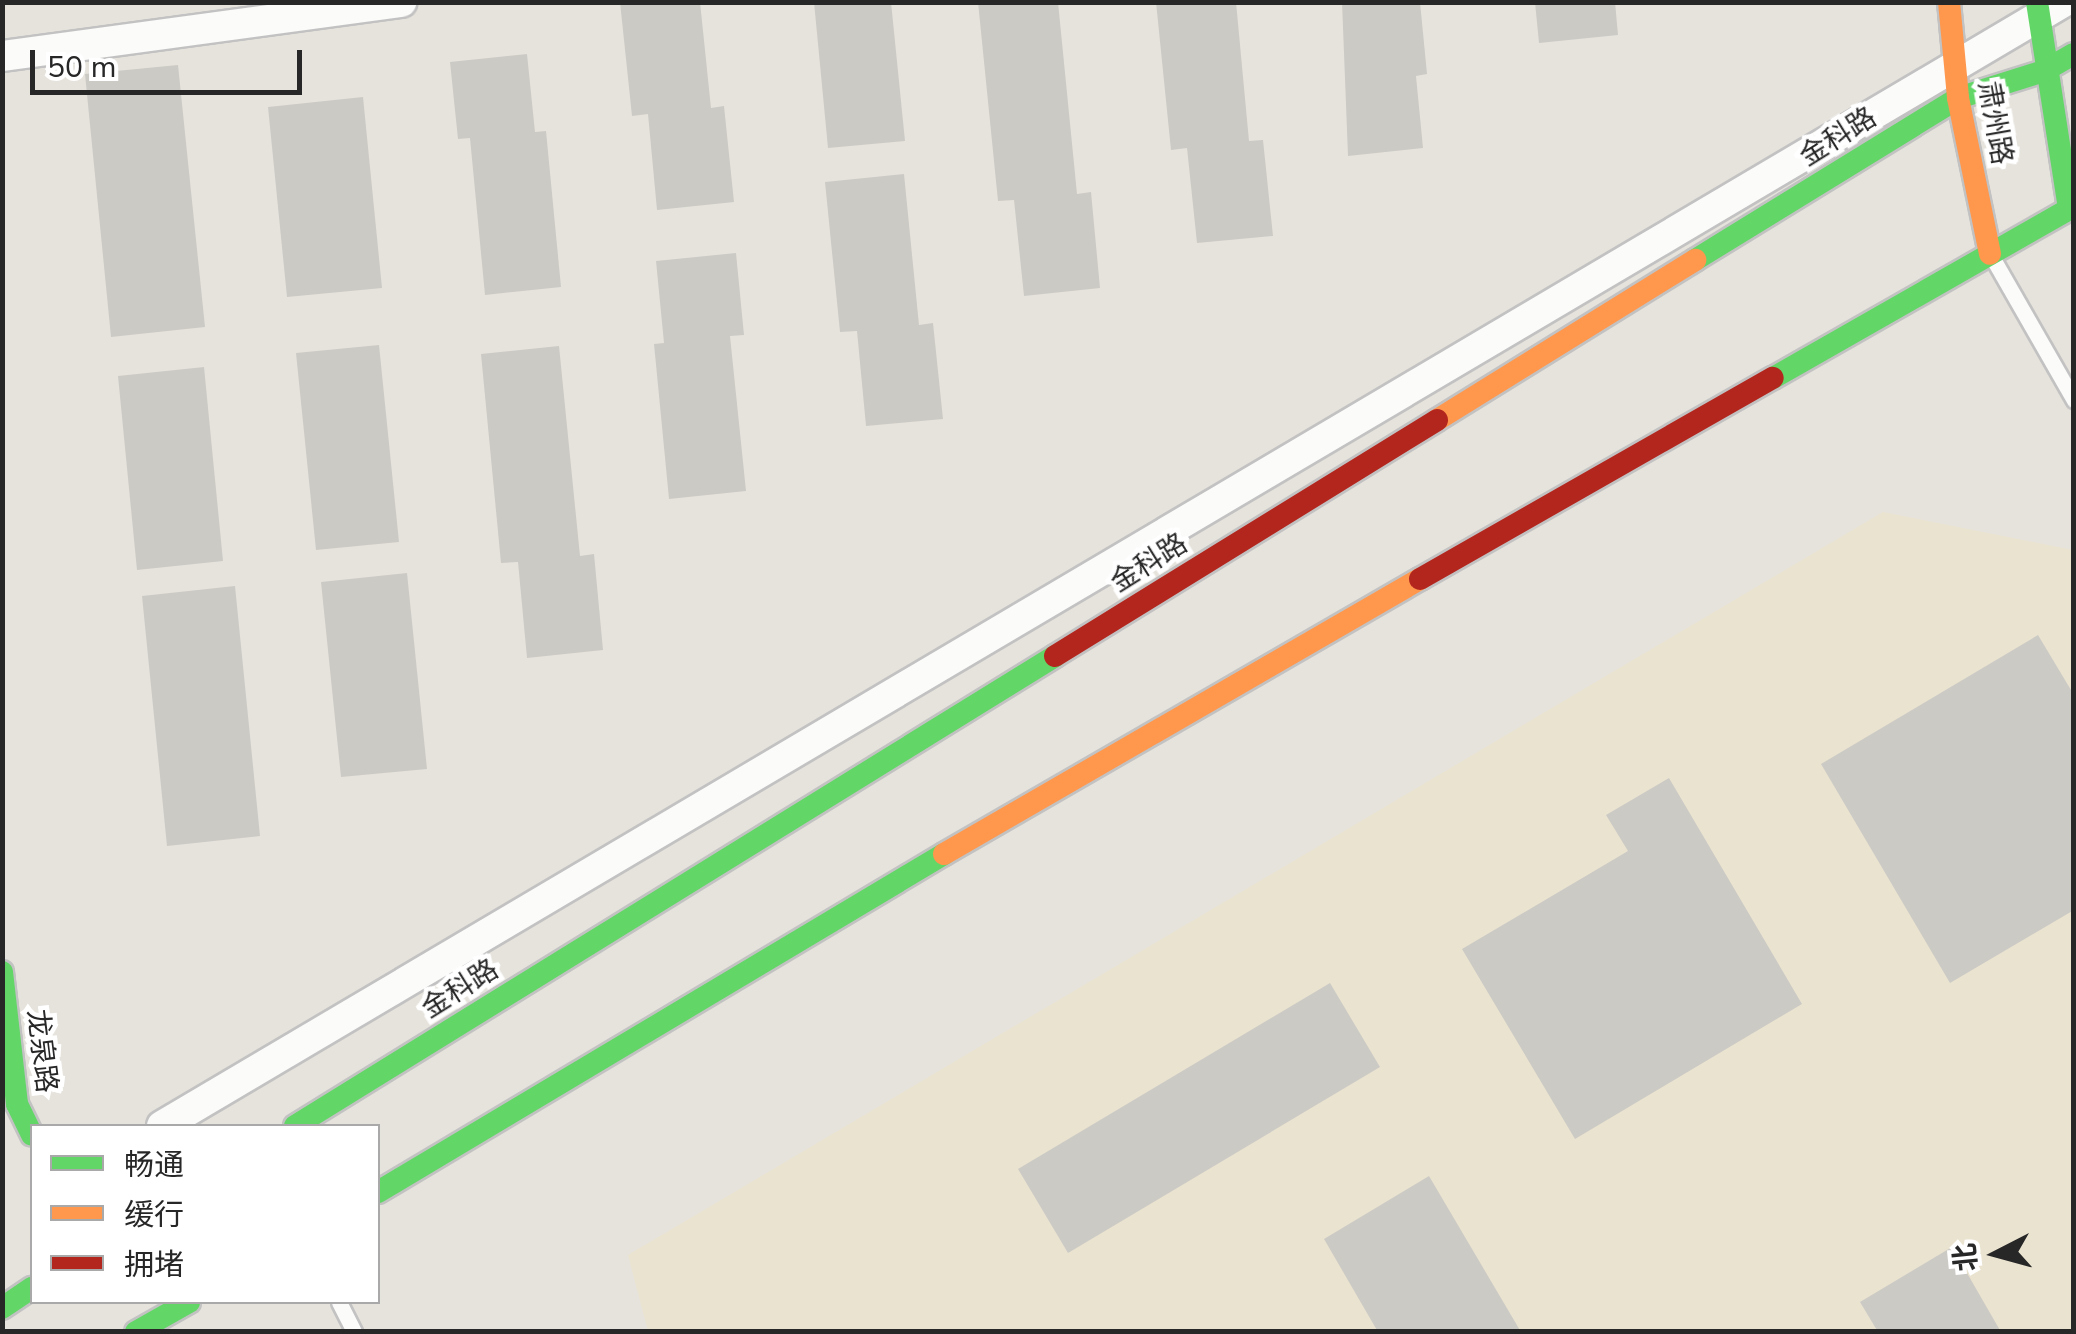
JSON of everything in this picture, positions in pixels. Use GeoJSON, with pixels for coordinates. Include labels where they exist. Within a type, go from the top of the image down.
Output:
{"type":"FeatureCollection","features":[{"type":"Feature","properties":{"kind":"main road","name":"肃州路"},"geometry":{"type":"LineString","coordinates":[[1950,2],[1958,98],[1990,254]]}},
{"type":"Feature","properties":{"kind":"main road","name":"肃州路"},"geometry":{"type":"LineString","coordinates":[[2046,7],[2044,70],[2072,211]]}},
{"type":"Feature","properties":{"kind":"main road","name":"金科路"},"geometry":{"type":"LineString","coordinates":[[298,1124],[1958,98],[2044,70],[2074,54]]}},
{"type":"Feature","properties":{"kind":"main road"},"geometry":{"type":"LineString","coordinates":[[380,1191],[1063,783],[1990,254],[2072,211]]}},
{"type":"Feature","properties":{"kind":"main road","name":"龙泉路"},"geometry":{"type":"LineString","coordinates":[[2,972],[17,1104],[30,1130]]}},
{"type":"Feature","properties":{"kind":"main road"},"geometry":{"type":"LineString","coordinates":[[2,1308],[30,1289]]}},
{"type":"Feature","properties":{"kind":"main road"},"geometry":{"type":"LineString","coordinates":[[127,1326],[184,1304]]}},
{"type":"Feature","properties":{"kind":"street"},"geometry":{"type":"LineString","coordinates":[[2,56],[401,2]]}},
{"type":"Feature","properties":{"kind":"street"},"geometry":{"type":"LineString","coordinates":[[165,1124],[1956,66],[2046,7]]}},
{"type":"Feature","properties":{"kind":"lane"},"geometry":{"type":"LineString","coordinates":[[1990,254],[2074,400]]}},
{"type":"Feature","properties":{"kind":"lane"},"geometry":{"type":"LineString","coordinates":[[340,1304],[354,1332]]}},
{"type":"Feature","properties":{"kind":"shaded area"},"geometry":{"type":"Polygon","coordinates":[[[1883,512],[2073,550],[2073,1331],[648,1331],[628,1255],[1883,512]]]}},
{"type":"Feature","properties":{"kind":"building"},"geometry":{"type":"Polygon","coordinates":[[[620,2],[700,2],[711,108],[724,106],[734,202],[657,210],[648,114],[632,116],[620,2]]]}},
{"type":"Feature","properties":{"kind":"building"},"geometry":{"type":"Polygon","coordinates":[[[814,2],[891,2],[905,141],[828,148],[814,2]]]}},
{"type":"Feature","properties":{"kind":"building"},"geometry":{"type":"Polygon","coordinates":[[[978,2],[1058,2],[1077,194],[1091,192],[1100,288],[1024,296],[1014,200],[998,201],[978,2]]]}},
{"type":"Feature","properties":{"kind":"building"},"geometry":{"type":"Polygon","coordinates":[[[1156,2],[1236,2],[1249,141],[1263,140],[1273,236],[1197,243],[1187,148],[1171,150],[1156,2]]]}},
{"type":"Feature","properties":{"kind":"building"},"geometry":{"type":"Polygon","coordinates":[[[1342,2],[1420,2],[1427,74],[1416,76],[1423,148],[1348,156],[1342,2]]]}},
{"type":"Feature","properties":{"kind":"building"},"geometry":{"type":"Polygon","coordinates":[[[1535,2],[1615,2],[1618,35],[1539,43],[1535,2]]]}},
{"type":"Feature","properties":{"kind":"building"},"geometry":{"type":"Polygon","coordinates":[[[527,54],[535,132],[546,131],[561,287],[485,295],[470,138],[458,139],[450,62],[527,54]]]}},
{"type":"Feature","properties":{"kind":"building"},"geometry":{"type":"Polygon","coordinates":[[[178,65],[205,327],[111,337],[85,74],[178,65]]]}},
{"type":"Feature","properties":{"kind":"building"},"geometry":{"type":"Polygon","coordinates":[[[363,97],[382,288],[287,297],[268,107],[363,97]]]}},
{"type":"Feature","properties":{"kind":"building"},"geometry":{"type":"Polygon","coordinates":[[[904,174],[919,325],[933,323],[943,419],[866,426],[857,331],[840,332],[825,182],[904,174]]]}},
{"type":"Feature","properties":{"kind":"building"},"geometry":{"type":"Polygon","coordinates":[[[736,253],[744,335],[730,336],[746,491],[669,499],[654,344],[664,343],[656,261],[736,253]]]}},
{"type":"Feature","properties":{"kind":"building"},"geometry":{"type":"Polygon","coordinates":[[[379,345],[399,542],[316,550],[296,353],[379,345]]]}},
{"type":"Feature","properties":{"kind":"building"},"geometry":{"type":"Polygon","coordinates":[[[559,346],[580,556],[594,554],[603,650],[527,658],[518,562],[501,563],[481,354],[559,346]]]}},
{"type":"Feature","properties":{"kind":"building"},"geometry":{"type":"Polygon","coordinates":[[[204,367],[223,561],[137,570],[118,376],[204,367]]]}},
{"type":"Feature","properties":{"kind":"building"},"geometry":{"type":"Polygon","coordinates":[[[407,573],[427,769],[341,777],[321,582],[407,573]]]}},
{"type":"Feature","properties":{"kind":"building"},"geometry":{"type":"Polygon","coordinates":[[[235,586],[260,836],[167,846],[142,596],[235,586]]]}},
{"type":"Feature","properties":{"kind":"building"},"geometry":{"type":"Polygon","coordinates":[[[2038,635],[2074,695],[2074,910],[1950,983],[1821,764],[2038,635]]]}},
{"type":"Feature","properties":{"kind":"building"},"geometry":{"type":"Polygon","coordinates":[[[1669,778],[1802,1004],[1575,1139],[1462,949],[1628,851],[1606,815],[1669,778]]]}},
{"type":"Feature","properties":{"kind":"building"},"geometry":{"type":"Polygon","coordinates":[[[1330,983],[1380,1067],[1068,1253],[1018,1169],[1330,983]]]}},
{"type":"Feature","properties":{"kind":"building"},"geometry":{"type":"Polygon","coordinates":[[[1429,1176],[1521,1332],[1378,1332],[1324,1239],[1429,1176]]]}},
{"type":"Feature","properties":{"kind":"building"},"geometry":{"type":"Polygon","coordinates":[[[1952,1247],[2001,1332],[1878,1332],[1860,1302],[1952,1247]]]}},
{"type":"Feature","properties":{"kind":"traffic: fast"},"geometry":{"type":"LineString","coordinates":[[2037,2],[2069,209]]}},
{"type":"Feature","properties":{"kind":"traffic: fast"},"geometry":{"type":"LineString","coordinates":[[1695,260],[1958,98],[2044,71],[2074,54]]}},
{"type":"Feature","properties":{"kind":"traffic: fast"},"geometry":{"type":"LineString","coordinates":[[1773,378],[2074,206]]}},
{"type":"Feature","properties":{"kind":"traffic: fast"},"geometry":{"type":"LineString","coordinates":[[298,1124],[1055,656]]}},
{"type":"Feature","properties":{"kind":"traffic: fast"},"geometry":{"type":"LineString","coordinates":[[380,1191],[944,854]]}},
{"type":"Feature","properties":{"kind":"traffic: fast"},"geometry":{"type":"LineString","coordinates":[[2,972],[17,1104],[30,1131]]}},
{"type":"Feature","properties":{"kind":"traffic: fast"},"geometry":{"type":"LineString","coordinates":[[2,1308],[30,1289]]}},
{"type":"Feature","properties":{"kind":"traffic: fast"},"geometry":{"type":"LineString","coordinates":[[136,1332],[185,1304]]}},
{"type":"Feature","properties":{"kind":"traffic: slow"},"geometry":{"type":"LineString","coordinates":[[1949,2],[1958,98],[1990,254]]}},
{"type":"Feature","properties":{"kind":"traffic: slow"},"geometry":{"type":"LineString","coordinates":[[1437,420],[1695,260]]}},
{"type":"Feature","properties":{"kind":"traffic: slow"},"geometry":{"type":"LineString","coordinates":[[944,854],[1420,579]]}},
{"type":"Feature","properties":{"kind":"traffic: jam"},"geometry":{"type":"LineString","coordinates":[[1420,579],[1773,378]]}},
{"type":"Feature","properties":{"kind":"traffic: jam"},"geometry":{"type":"LineString","coordinates":[[1055,656],[1437,420]]}}]}
